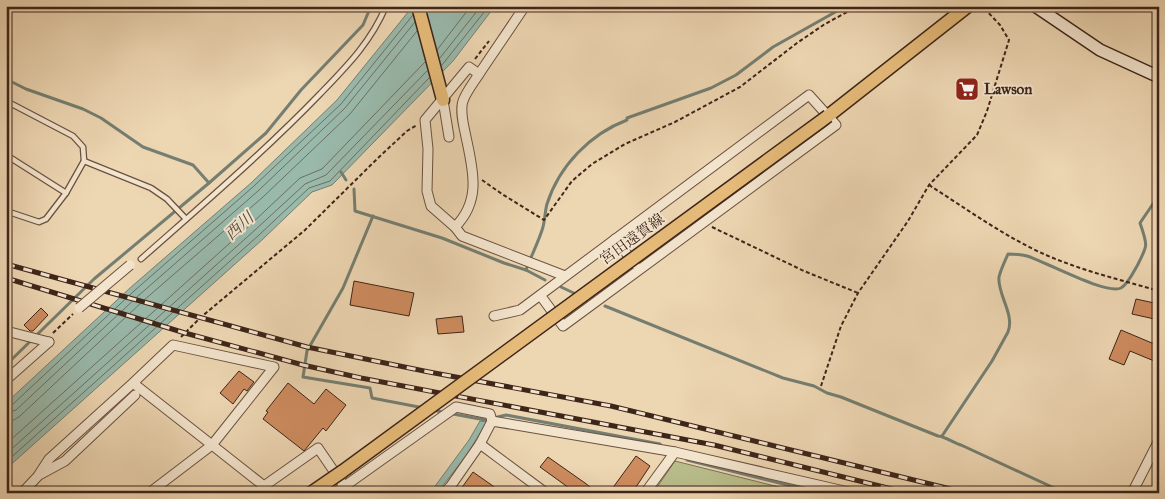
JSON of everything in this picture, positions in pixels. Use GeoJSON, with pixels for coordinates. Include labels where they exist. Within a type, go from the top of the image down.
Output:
{"type":"FeatureCollection","features":[{"type":"Feature","properties":{"kind":"main road"},"geometry":{"type":"LineString","coordinates":[[418,6],[443,100]]}},
{"type":"Feature","properties":{"kind":"main road","name":"宮田遠賀線"},"geometry":{"type":"LineString","coordinates":[[311,493],[828,116],[968,6]]}},
{"type":"Feature","properties":{"kind":"street"},"geometry":{"type":"LineString","coordinates":[[455,227],[465,217],[472,203],[474,174],[462,119],[463,102],[479,74],[525,6]]}},
{"type":"Feature","properties":{"kind":"street"},"geometry":{"type":"LineString","coordinates":[[1035,6],[1100,50],[1159,78]]}},
{"type":"Feature","properties":{"kind":"street"},"geometry":{"type":"LineString","coordinates":[[479,74],[469,67],[426,120],[428,150],[427,191],[431,206],[455,227],[462,236],[565,276]]}},
{"type":"Feature","properties":{"kind":"street"},"geometry":{"type":"LineString","coordinates":[[494,316],[520,310],[540,294],[809,95],[836,125],[564,326],[540,294]]}},
{"type":"Feature","properties":{"kind":"street"},"geometry":{"type":"LineString","coordinates":[[443,100],[449,137]]}},
{"type":"Feature","properties":{"kind":"street"},"geometry":{"type":"LineString","coordinates":[[615,239],[640,270]]}},
{"type":"Feature","properties":{"kind":"street"},"geometry":{"type":"LineString","coordinates":[[79,308],[130,265]]}},
{"type":"Feature","properties":{"kind":"street"},"geometry":{"type":"LineString","coordinates":[[6,331],[49,342],[6,380]]}},
{"type":"Feature","properties":{"kind":"street"},"geometry":{"type":"LineString","coordinates":[[22,493],[38,476],[49,460],[173,345],[274,367],[212,445],[149,493]]}},
{"type":"Feature","properties":{"kind":"street"},"geometry":{"type":"LineString","coordinates":[[133,383],[264,486],[318,448],[344,486]]}},
{"type":"Feature","properties":{"kind":"street"},"geometry":{"type":"LineString","coordinates":[[38,476],[65,461],[135,395]]}},
{"type":"Feature","properties":{"kind":"street"},"geometry":{"type":"LineString","coordinates":[[335,493],[456,408],[490,414],[492,420],[480,444],[444,493]]}},
{"type":"Feature","properties":{"kind":"street"},"geometry":{"type":"LineString","coordinates":[[492,420],[675,452],[853,493]]}},
{"type":"Feature","properties":{"kind":"street"},"geometry":{"type":"LineString","coordinates":[[1132,493],[1159,440]]}},
{"type":"Feature","properties":{"kind":"street"},"geometry":{"type":"LineString","coordinates":[[480,444],[546,493]]}},
{"type":"Feature","properties":{"kind":"street"},"geometry":{"type":"LineString","coordinates":[[645,493],[675,452]]}},
{"type":"Feature","properties":{"kind":"lane"},"geometry":{"type":"LineString","coordinates":[[141,259],[302,113],[371,37],[386,6]]}},
{"type":"Feature","properties":{"kind":"lane"},"geometry":{"type":"LineString","coordinates":[[6,109],[8,102],[73,136],[83,147],[84,161],[66,193],[46,219],[39,222],[6,211]]}},
{"type":"Feature","properties":{"kind":"lane"},"geometry":{"type":"LineString","coordinates":[[6,155],[66,193]]}},
{"type":"Feature","properties":{"kind":"lane"},"geometry":{"type":"LineString","coordinates":[[84,161],[150,188],[167,199],[185,218]]}},
{"type":"Feature","properties":{"kind":"path"},"geometry":{"type":"LineString","coordinates":[[474,174],[544,220],[572,181],[592,164],[625,144],[675,122],[740,87],[818,28],[858,6]]}},
{"type":"Feature","properties":{"kind":"path"},"geometry":{"type":"LineString","coordinates":[[821,386],[841,326],[858,294],[908,221],[928,185],[976,135],[987,111],[1009,40],[1000,24],[982,6]]}},
{"type":"Feature","properties":{"kind":"path"},"geometry":{"type":"LineString","coordinates":[[173,345],[200,318],[305,230],[407,131],[426,120]]}},
{"type":"Feature","properties":{"kind":"path"},"geometry":{"type":"LineString","coordinates":[[928,185],[1046,255],[1092,272],[1159,291]]}},
{"type":"Feature","properties":{"kind":"path"},"geometry":{"type":"LineString","coordinates":[[703,223],[804,271],[858,294]]}},
{"type":"Feature","properties":{"kind":"path"},"geometry":{"type":"LineString","coordinates":[[47,338],[79,308]]}},
{"type":"Feature","properties":{"kind":"green space"},"geometry":{"type":"Polygon","coordinates":[[[675,461],[803,493],[653,493],[675,461]]]}},
{"type":"Feature","properties":{"kind":"water","name":"西川"},"geometry":{"type":"Polygon","coordinates":[[[413,6],[495,6],[453,61],[332,185],[312,192],[263,239],[6,469],[6,403],[130,288],[251,183],[337,100],[413,6]]]}},
{"type":"Feature","properties":{"kind":"water"},"geometry":{"type":"Polygon","coordinates":[[[480,421],[487,422],[466,456],[437,493],[430,493],[469,440],[480,421]]]}},
{"type":"Feature","properties":{"kind":"building"},"geometry":{"type":"Polygon","coordinates":[[[354,281],[414,293],[409,316],[350,305],[354,281]]]}},
{"type":"Feature","properties":{"kind":"building"},"geometry":{"type":"Polygon","coordinates":[[[1136,299],[1159,304],[1159,320],[1132,314],[1136,299]]]}},
{"type":"Feature","properties":{"kind":"building"},"geometry":{"type":"Polygon","coordinates":[[[41,308],[48,315],[33,331],[30,331],[24,325],[41,308]]]}},
{"type":"Feature","properties":{"kind":"building"},"geometry":{"type":"Polygon","coordinates":[[[462,316],[464,332],[438,334],[436,319],[462,316]]]}},
{"type":"Feature","properties":{"kind":"building"},"geometry":{"type":"Polygon","coordinates":[[[1121,330],[1159,346],[1159,363],[1130,351],[1124,365],[1109,359],[1121,330]]]}},
{"type":"Feature","properties":{"kind":"building"},"geometry":{"type":"Polygon","coordinates":[[[239,371],[254,382],[247,391],[244,389],[233,404],[220,393],[239,371]]]}},
{"type":"Feature","properties":{"kind":"building"},"geometry":{"type":"Polygon","coordinates":[[[288,383],[314,404],[326,389],[346,405],[326,431],[323,428],[304,451],[263,419],[268,412],[266,411],[288,383]]]}},
{"type":"Feature","properties":{"kind":"building"},"geometry":{"type":"Polygon","coordinates":[[[636,456],[650,466],[636,487],[640,490],[639,493],[609,493],[636,456]]]}},
{"type":"Feature","properties":{"kind":"building"},"geometry":{"type":"Polygon","coordinates":[[[548,457],[598,493],[576,493],[540,467],[548,457]]]}},
{"type":"Feature","properties":{"kind":"building"},"geometry":{"type":"Polygon","coordinates":[[[473,472],[493,486],[502,493],[458,493],[473,472]]]}},
{"type":"Feature","properties":{"kind":"waterway"},"geometry":{"type":"LineString","coordinates":[[6,79],[26,89],[83,109],[101,118],[143,147],[193,165],[209,183],[266,133],[301,90],[363,25],[371,6]]}},
{"type":"Feature","properties":{"kind":"waterway"},"geometry":{"type":"LineString","coordinates":[[526,270],[544,224],[547,204],[552,190],[568,164],[589,143],[613,126],[627,120],[627,118],[711,88],[736,75],[773,47],[846,6]]}},
{"type":"Feature","properties":{"kind":"waterway"},"geometry":{"type":"LineString","coordinates":[[1147,6],[1159,8]]}},
{"type":"Feature","properties":{"kind":"waterway"},"geometry":{"type":"LineString","coordinates":[[341,172],[346,180]]}},
{"type":"Feature","properties":{"kind":"waterway"},"geometry":{"type":"LineString","coordinates":[[6,365],[94,279],[209,183]]}},
{"type":"Feature","properties":{"kind":"waterway"},"geometry":{"type":"LineString","coordinates":[[354,189],[355,211],[442,238],[526,270],[545,280]]}},
{"type":"Feature","properties":{"kind":"waterway"},"geometry":{"type":"LineString","coordinates":[[942,436],[992,361],[1008,332],[1010,325],[1008,311],[999,284],[999,277],[1008,254],[1020,254],[1036,259],[1103,287],[1121,288],[1130,278],[1143,254],[1146,245],[1140,223],[1159,195]]}},
{"type":"Feature","properties":{"kind":"waterway"},"geometry":{"type":"LineString","coordinates":[[373,216],[343,288],[307,351],[303,377],[370,388],[372,398],[424,408]]}},
{"type":"Feature","properties":{"kind":"waterway"},"geometry":{"type":"LineString","coordinates":[[561,287],[578,295]]}},
{"type":"Feature","properties":{"kind":"waterway"},"geometry":{"type":"LineString","coordinates":[[605,306],[783,378],[814,386],[827,393],[943,437],[1065,493]]}},
{"type":"Feature","properties":{"kind":"waterway"},"geometry":{"type":"LineString","coordinates":[[432,410],[485,420],[506,415],[660,444]]}},
{"type":"Feature","properties":{"kind":"waterway"},"geometry":{"type":"LineString","coordinates":[[687,460],[820,493]]}},
{"type":"Feature","properties":{"kind":"railway"},"geometry":{"type":"LineString","coordinates":[[6,264],[307,347],[611,406],[967,493]]}},
{"type":"Feature","properties":{"kind":"railway"},"geometry":{"type":"LineString","coordinates":[[6,278],[185,333],[303,365],[361,378],[714,445],[908,493]]}},
{"type":"Feature","properties":{"kind":"place","name":"Lawson"},"geometry":{"type":"Point","coordinates":[967,89]}}]}
